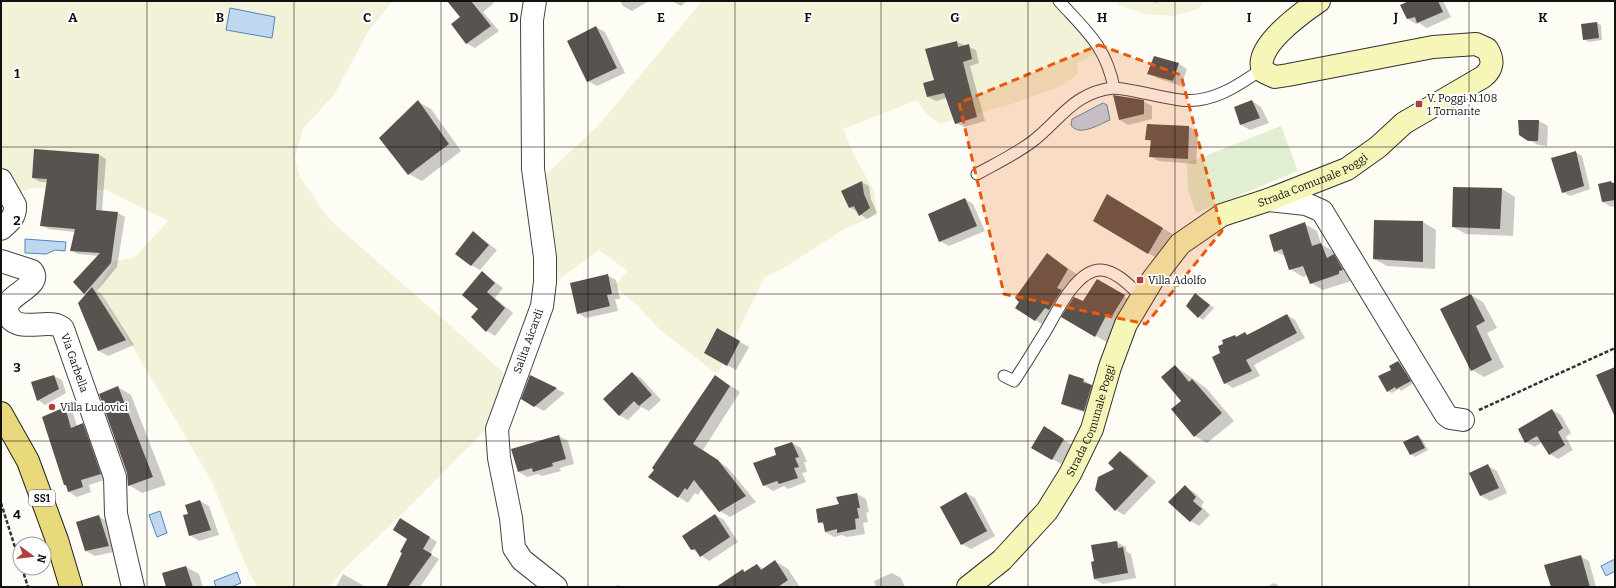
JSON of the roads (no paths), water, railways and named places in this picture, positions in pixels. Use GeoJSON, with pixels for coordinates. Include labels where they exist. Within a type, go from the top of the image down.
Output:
{"type":"FeatureCollection","features":[{"type":"Feature","properties":{"kind":"main road"},"geometry":{"type":"LineString","coordinates":[[1262,69],[1261,59],[1278,35],[1319,1]]}},
{"type":"Feature","properties":{"kind":"main road","name":"Strada Comunale Poggi"},"geometry":{"type":"LineString","coordinates":[[968,587],[1002,560],[1029,533],[1047,511],[1070,474],[1092,429],[1117,344],[1126,324],[1152,279],[1180,244],[1222,215],[1268,200],[1347,169],[1378,147],[1404,123],[1483,77],[1492,66],[1492,60],[1487,49],[1476,44],[1470,44],[1433,47],[1288,75],[1269,75],[1262,69]]}},
{"type":"Feature","properties":{"kind":"main road","name":"SS1"},"geometry":{"type":"LineString","coordinates":[[1,413],[28,461],[57,540],[71,587]]}},
{"type":"Feature","properties":{"kind":"street","name":"Salita Aicardi"},"geometry":{"type":"LineString","coordinates":[[535,1],[532,20],[533,169],[545,257],[542,306],[497,429],[499,458],[511,518],[514,548],[522,560],[556,587]]}},
{"type":"Feature","properties":{"kind":"street"},"geometry":{"type":"LineString","coordinates":[[1,180],[15,205],[15,210],[12,218],[1,229]]}},
{"type":"Feature","properties":{"kind":"street"},"geometry":{"type":"LineString","coordinates":[[1268,200],[1306,204],[1322,211],[1446,415],[1450,418],[1463,420]]}},
{"type":"Feature","properties":{"kind":"street","name":"Via Garbella"},"geometry":{"type":"LineString","coordinates":[[1,261],[32,270],[34,276],[26,288],[10,300],[7,310],[9,316],[23,324],[37,326],[55,324],[63,329],[115,477],[116,514],[133,587]]}},
{"type":"Feature","properties":{"kind":"lane"},"geometry":{"type":"LineString","coordinates":[[1059,1],[1101,49],[1107,60],[1114,88]]}},
{"type":"Feature","properties":{"kind":"lane"},"geometry":{"type":"LineString","coordinates":[[977,174],[1032,142],[1069,106],[1086,96],[1105,89],[1114,88],[1182,100],[1201,99],[1222,94],[1241,84],[1262,69]]}},
{"type":"Feature","properties":{"kind":"lane"},"geometry":{"type":"LineString","coordinates":[[1004,376],[1014,381],[1047,328],[1056,309],[1077,283],[1093,271],[1100,270],[1113,274],[1142,297]]}},
{"type":"Feature","properties":{"kind":"water"},"geometry":{"type":"Polygon","coordinates":[[[230,8],[275,17],[272,38],[226,30],[230,8]]]}},
{"type":"Feature","properties":{"kind":"water"},"geometry":{"type":"Polygon","coordinates":[[[1103,103],[1107,105],[1110,120],[1084,130],[1079,130],[1071,125],[1072,119],[1103,103]]]}},
{"type":"Feature","properties":{"kind":"water"},"geometry":{"type":"Polygon","coordinates":[[[25,239],[66,242],[65,251],[55,250],[46,254],[25,253],[25,239]]]}},
{"type":"Feature","properties":{"kind":"water"},"geometry":{"type":"Polygon","coordinates":[[[160,511],[167,533],[157,537],[149,515],[160,511]]]}},
{"type":"Feature","properties":{"kind":"water"},"geometry":{"type":"Polygon","coordinates":[[[1615,559],[1615,571],[1606,576],[1601,566],[1615,559]]]}},
{"type":"Feature","properties":{"kind":"water"},"geometry":{"type":"Polygon","coordinates":[[[237,572],[241,583],[231,587],[216,587],[214,581],[237,572]]]}},
{"type":"Feature","properties":{"kind":"place","name":"V. Poggi N.108 1 Tornante"},"geometry":{"type":"Point","coordinates":[1419,104]}},
{"type":"Feature","properties":{"kind":"place","name":"Villa Adolfo"},"geometry":{"type":"Point","coordinates":[1140,280]}},
{"type":"Feature","properties":{"kind":"place","name":"Villa Ludovici"},"geometry":{"type":"Point","coordinates":[52,407]}}]}
